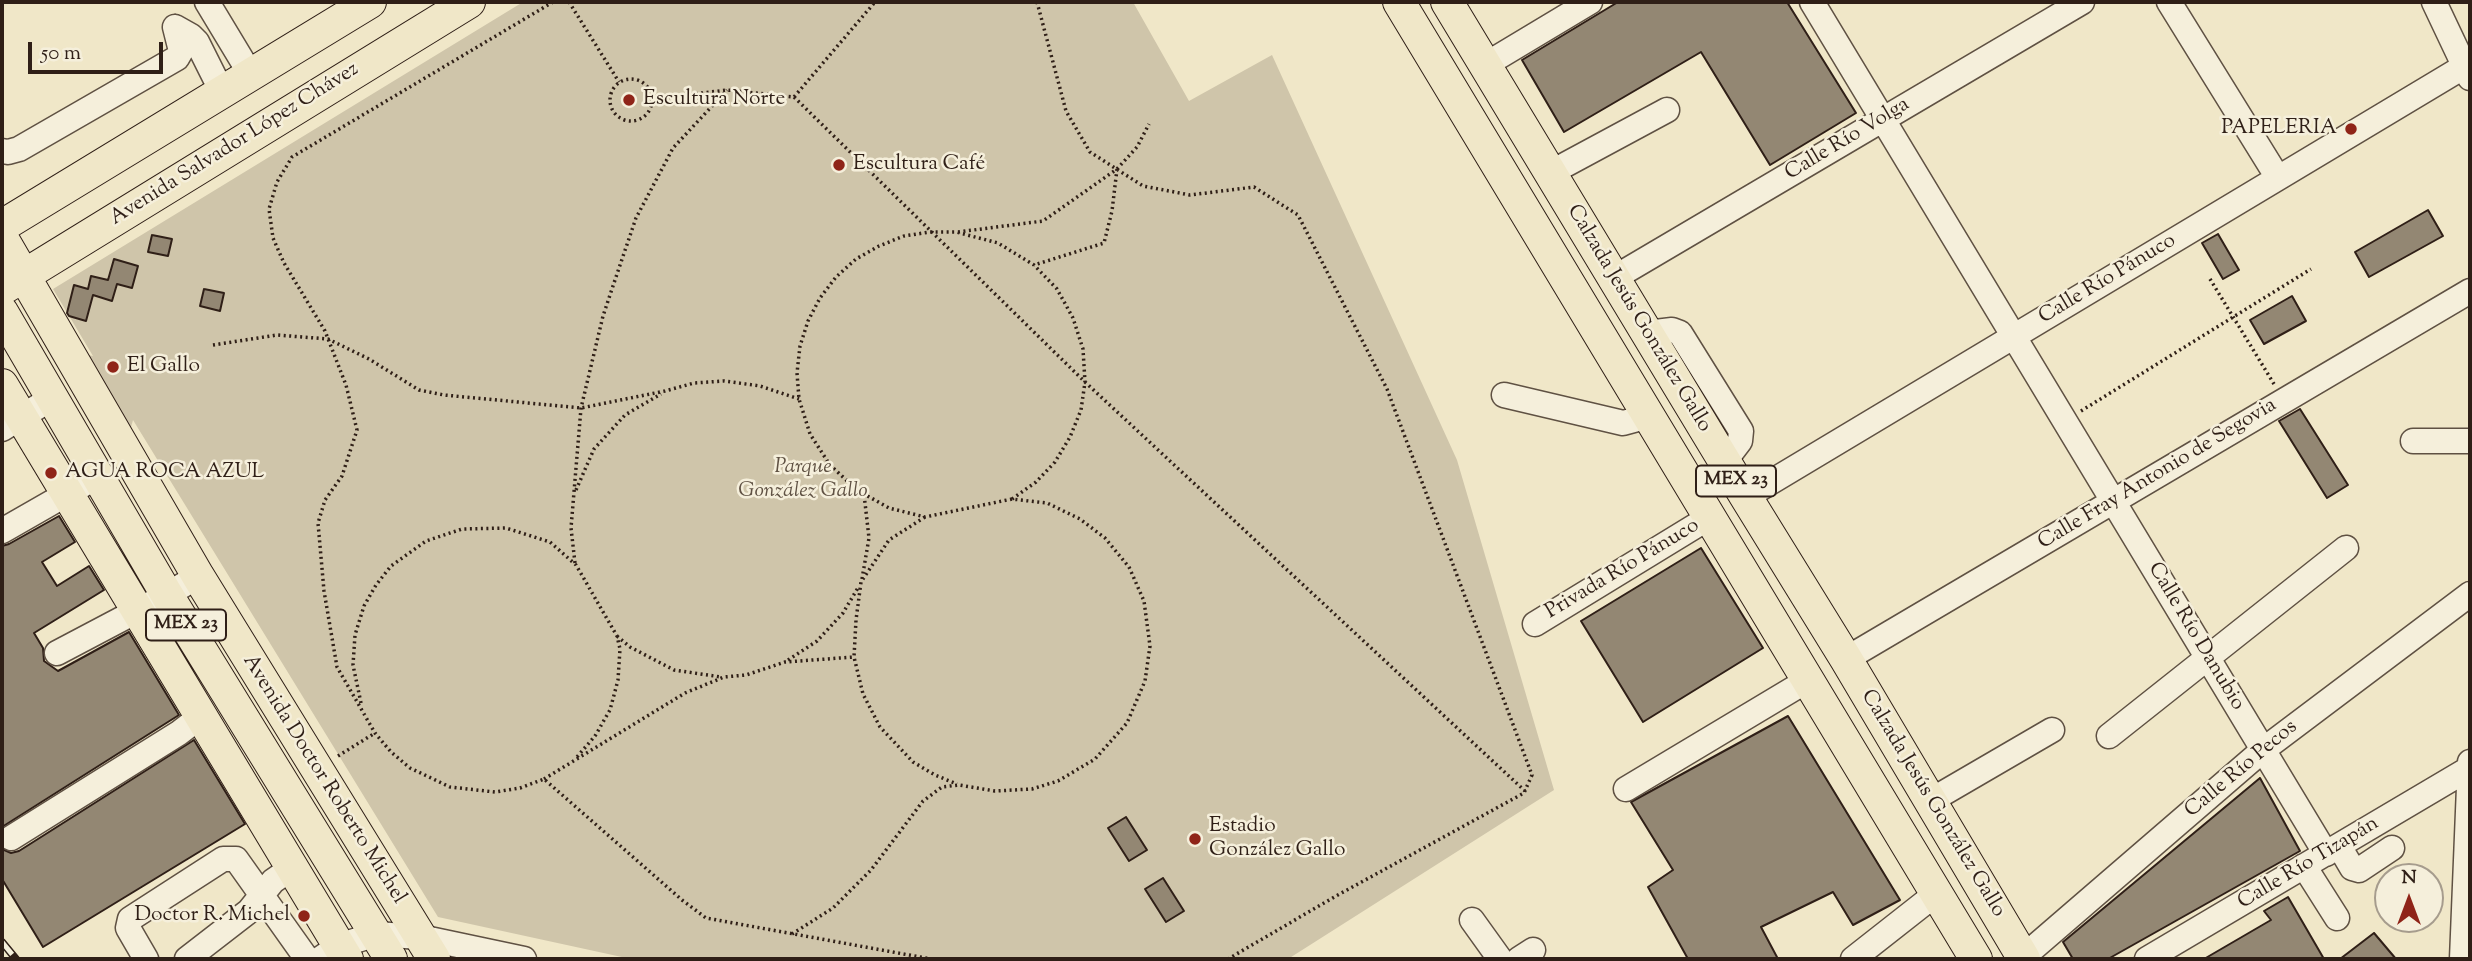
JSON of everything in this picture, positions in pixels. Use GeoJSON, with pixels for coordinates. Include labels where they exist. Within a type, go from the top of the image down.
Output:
{"type":"FeatureCollection","features":[{"type":"Feature","properties":{"kind":"main road"},"geometry":{"type":"LineString","coordinates":[[2,226],[370,2]]}},
{"type":"Feature","properties":{"kind":"main road","name":"Avenida Salvador López Chávez"},"geometry":{"type":"LineString","coordinates":[[13,282],[469,2]]}},
{"type":"Feature","properties":{"kind":"main road","name":"Calzada Jesús González Gallo"},"geometry":{"type":"LineString","coordinates":[[1399,2],[1976,959]]}},
{"type":"Feature","properties":{"kind":"main road","name":"Calzada Jesús González Gallo"},"geometry":{"type":"LineString","coordinates":[[1447,2],[1849,664],[2023,958]]}},
{"type":"Feature","properties":{"kind":"main road","name":"Avenida Doctor Roberto Michel"},"geometry":{"type":"LineString","coordinates":[[2,238],[13,282],[427,948]]}},
{"type":"Feature","properties":{"kind":"main road","name":"Avenida Doctor Roberto Michel"},"geometry":{"type":"LineString","coordinates":[[2,312],[167,595],[384,947]]}},
{"type":"Feature","properties":{"kind":"main road"},"geometry":{"type":"LineString","coordinates":[[2,385],[12,424],[67,493],[292,868],[335,955]]}},
{"type":"Feature","properties":{"kind":"main road"},"geometry":{"type":"LineString","coordinates":[[1849,664],[1866,776]]}},
{"type":"Feature","properties":{"kind":"street"},"geometry":{"type":"LineString","coordinates":[[207,2],[251,75]]}},
{"type":"Feature","properties":{"kind":"street","name":"Calle Río Danubio"},"geometry":{"type":"LineString","coordinates":[[1812,2],[2263,750],[2323,855]]}},
{"type":"Feature","properties":{"kind":"street","name":"Calle Río Volga"},"geometry":{"type":"LineString","coordinates":[[1614,278],[2082,2]]}},
{"type":"Feature","properties":{"kind":"street"},"geometry":{"type":"LineString","coordinates":[[2169,2],[2278,178]]}},
{"type":"Feature","properties":{"kind":"street"},"geometry":{"type":"LineString","coordinates":[[2434,2],[2468,69]]}},
{"type":"Feature","properties":{"kind":"street"},"geometry":{"type":"LineString","coordinates":[[1485,65],[1584,3]]}},
{"type":"Feature","properties":{"kind":"street"},"geometry":{"type":"LineString","coordinates":[[2,151],[19,149],[177,58],[181,51],[175,27],[197,42],[222,92]]}},
{"type":"Feature","properties":{"kind":"street","name":"Calle Río Pánuco"},"geometry":{"type":"LineString","coordinates":[[1746,497],[2278,178],[2468,69]]}},
{"type":"Feature","properties":{"kind":"street"},"geometry":{"type":"LineString","coordinates":[[1550,173],[1667,110]]}},
{"type":"Feature","properties":{"kind":"street","name":"Calle Fray Antonio de Segovia"},"geometry":{"type":"LineString","coordinates":[[1849,664],[2114,502],[2470,291]]}},
{"type":"Feature","properties":{"kind":"street"},"geometry":{"type":"LineString","coordinates":[[1504,395],[1623,423],[1650,416]]}},
{"type":"Feature","properties":{"kind":"street"},"geometry":{"type":"LineString","coordinates":[[12,424],[52,398]]}},
{"type":"Feature","properties":{"kind":"street"},"geometry":{"type":"LineString","coordinates":[[2413,441],[2470,441]]}},
{"type":"Feature","properties":{"kind":"street"},"geometry":{"type":"LineString","coordinates":[[2,531],[98,476]]}},
{"type":"Feature","properties":{"kind":"street","name":"Privada Río Pánuco"},"geometry":{"type":"LineString","coordinates":[[1535,624],[1710,517]]}},
{"type":"Feature","properties":{"kind":"street"},"geometry":{"type":"LineString","coordinates":[[2109,737],[2346,548]]}},
{"type":"Feature","properties":{"kind":"street"},"geometry":{"type":"LineString","coordinates":[[57,653],[198,576]]}},
{"type":"Feature","properties":{"kind":"street","name":"Calle Río Pecos"},"geometry":{"type":"LineString","coordinates":[[2023,958],[2263,750],[2470,594]]}},
{"type":"Feature","properties":{"kind":"street"},"geometry":{"type":"LineString","coordinates":[[1626,789],[1808,680]]}},
{"type":"Feature","properties":{"kind":"street"},"geometry":{"type":"LineString","coordinates":[[11,838],[179,733],[201,716]]}},
{"type":"Feature","properties":{"kind":"street"},"geometry":{"type":"LineString","coordinates":[[1930,801],[2052,730]]}},
{"type":"Feature","properties":{"kind":"street"},"geometry":{"type":"LineString","coordinates":[[2462,959],[2470,762]]}},
{"type":"Feature","properties":{"kind":"street","name":"Calle Río Tizapán"},"geometry":{"type":"LineString","coordinates":[[2147,959],[2470,768]]}},
{"type":"Feature","properties":{"kind":"street"},"geometry":{"type":"LineString","coordinates":[[2323,855],[2359,870],[2392,848]]}},
{"type":"Feature","properties":{"kind":"street"},"geometry":{"type":"LineString","coordinates":[[2323,855],[2337,918]]}},
{"type":"Feature","properties":{"kind":"street"},"geometry":{"type":"LineString","coordinates":[[146,959],[128,928],[130,919],[223,859],[236,859],[307,959]]}},
{"type":"Feature","properties":{"kind":"street"},"geometry":{"type":"LineString","coordinates":[[187,959],[249,911],[274,881],[292,868]]}},
{"type":"Feature","properties":{"kind":"street"},"geometry":{"type":"LineString","coordinates":[[1853,959],[1937,894]]}},
{"type":"Feature","properties":{"kind":"street"},"geometry":{"type":"LineString","coordinates":[[1472,920],[1500,959]]}},
{"type":"Feature","properties":{"kind":"street"},"geometry":{"type":"LineString","coordinates":[[335,955],[384,947],[427,948],[524,959]]}},
{"type":"Feature","properties":{"kind":"path"},"geometry":{"type":"LineString","coordinates":[[553,2],[292,157],[277,182],[270,209],[273,238],[284,263],[328,339],[346,385],[357,430],[342,476],[325,500],[318,523],[324,591],[337,667],[375,733],[391,752],[410,768],[450,787],[495,792],[520,788],[544,779],[685,693],[724,677]]}},
{"type":"Feature","properties":{"kind":"path"},"geometry":{"type":"LineString","coordinates":[[569,2],[619,82]]}},
{"type":"Feature","properties":{"kind":"path"},"geometry":{"type":"LineString","coordinates":[[794,97],[875,2]]}},
{"type":"Feature","properties":{"kind":"path"},"geometry":{"type":"LineString","coordinates":[[1037,2],[1066,111],[1090,152],[1143,186],[1190,195],[1254,187],[1297,215],[1387,389],[1532,775],[1525,791],[1228,959]]}},
{"type":"Feature","properties":{"kind":"path"},"geometry":{"type":"LineString","coordinates":[[638,80],[648,88],[652,99],[642,118],[621,118],[611,108],[609,101],[619,82],[638,80]]}},
{"type":"Feature","properties":{"kind":"path"},"geometry":{"type":"LineString","coordinates":[[652,99],[727,90],[794,97],[1085,382],[1525,791]]}},
{"type":"Feature","properties":{"kind":"path"},"geometry":{"type":"LineString","coordinates":[[576,565],[571,528],[581,408],[603,316],[636,218],[673,148],[727,90]]}},
{"type":"Feature","properties":{"kind":"path"},"geometry":{"type":"LineString","coordinates":[[925,517],[889,508],[857,490],[830,465],[810,434],[799,399],[797,373],[800,346],[814,309],[836,276],[856,259],[904,236],[1043,221],[1117,169],[1137,147],[1149,124]]}},
{"type":"Feature","properties":{"kind":"path"},"geometry":{"type":"LineString","coordinates":[[1034,265],[1104,243],[1112,211],[1117,169]]}},
{"type":"Feature","properties":{"kind":"path"},"geometry":{"type":"LineString","coordinates":[[956,232],[998,243],[1034,265],[1057,289],[1073,318],[1083,349],[1085,382],[1081,411],[1070,437],[1060,454],[1035,482],[1012,499]]}},
{"type":"Feature","properties":{"kind":"path"},"geometry":{"type":"LineString","coordinates":[[2065,421],[2311,269]]}},
{"type":"Feature","properties":{"kind":"path"},"geometry":{"type":"LineString","coordinates":[[2210,279],[2284,401]]}},
{"type":"Feature","properties":{"kind":"path"},"geometry":{"type":"LineString","coordinates":[[213,345],[277,335],[328,339],[369,359],[419,390],[443,395],[581,408],[694,383],[724,381],[760,386],[799,399]]}},
{"type":"Feature","properties":{"kind":"path"},"geometry":{"type":"LineString","coordinates":[[576,492],[594,449],[625,415],[665,391]]}},
{"type":"Feature","properties":{"kind":"path"},"geometry":{"type":"LineString","coordinates":[[785,662],[817,641],[843,613],[862,582],[889,540],[925,517],[1012,499],[1047,503],[1080,519],[1105,538],[1129,568],[1144,601],[1150,646],[1146,681],[1127,723],[1095,759],[1058,780],[1032,789],[995,791],[959,785],[913,762],[880,727],[863,694],[855,657],[856,620],[862,582],[869,538],[864,494]]}},
{"type":"Feature","properties":{"kind":"path"},"geometry":{"type":"LineString","coordinates":[[375,733],[359,701],[353,666],[355,635],[364,606],[376,584],[391,566],[426,541],[461,528],[506,528],[550,542],[576,565],[617,636],[620,649],[618,680],[610,710],[595,736],[576,758]]}},
{"type":"Feature","properties":{"kind":"path"},"geometry":{"type":"LineString","coordinates":[[617,636],[630,647],[674,670],[724,677],[746,675],[785,662],[855,657]]}},
{"type":"Feature","properties":{"kind":"path"},"geometry":{"type":"LineString","coordinates":[[316,769],[375,733]]}},
{"type":"Feature","properties":{"kind":"path"},"geometry":{"type":"LineString","coordinates":[[544,779],[706,918],[931,959]]}},
{"type":"Feature","properties":{"kind":"path"},"geometry":{"type":"LineString","coordinates":[[792,934],[833,908],[871,870],[923,801],[942,787],[959,785]]}},
{"type":"Feature","properties":{"kind":"green space","name":"Parque González Gallo"},"geometry":{"type":"Polygon","coordinates":[[[523,2],[1133,2],[1189,101],[1272,55],[1457,460],[1554,790],[1288,959],[631,959],[438,917],[133,420],[130,431],[84,354],[93,356],[53,289],[523,2]]]}},
{"type":"Feature","properties":{"kind":"building"},"geometry":{"type":"Polygon","coordinates":[[[1618,2],[1787,2],[1856,113],[1770,165],[1701,52],[1564,132],[1522,60],[1618,2]]]}},
{"type":"Feature","properties":{"kind":"building"},"geometry":{"type":"Polygon","coordinates":[[[2428,210],[2443,236],[2369,277],[2355,252],[2428,210]]]}},
{"type":"Feature","properties":{"kind":"building"},"geometry":{"type":"Polygon","coordinates":[[[2218,234],[2239,270],[2223,279],[2202,243],[2218,234]]]}},
{"type":"Feature","properties":{"kind":"building"},"geometry":{"type":"Polygon","coordinates":[[[152,235],[172,239],[168,256],[148,252],[152,235]]]}},
{"type":"Feature","properties":{"kind":"building"},"geometry":{"type":"Polygon","coordinates":[[[114,259],[138,266],[132,288],[117,284],[112,301],[93,295],[86,321],[69,316],[67,313],[74,285],[88,289],[91,276],[108,280],[114,259]]]}},
{"type":"Feature","properties":{"kind":"building"},"geometry":{"type":"Polygon","coordinates":[[[204,289],[224,293],[220,311],[200,306],[204,289]]]}},
{"type":"Feature","properties":{"kind":"building"},"geometry":{"type":"Polygon","coordinates":[[[2292,296],[2306,321],[2264,344],[2250,320],[2292,296]]]}},
{"type":"Feature","properties":{"kind":"building"},"geometry":{"type":"Polygon","coordinates":[[[2300,409],[2348,485],[2327,498],[2279,421],[2300,409]]]}},
{"type":"Feature","properties":{"kind":"building"},"geometry":{"type":"Polygon","coordinates":[[[59,516],[75,542],[42,562],[57,586],[89,566],[104,590],[34,633],[43,648],[44,661],[58,671],[129,632],[179,715],[2,827],[2,546],[59,516]]]}},
{"type":"Feature","properties":{"kind":"building"},"geometry":{"type":"Polygon","coordinates":[[[1701,548],[1763,648],[1643,722],[1581,621],[1701,548]]]}},
{"type":"Feature","properties":{"kind":"building"},"geometry":{"type":"Polygon","coordinates":[[[1788,716],[1900,900],[1853,925],[1833,892],[1761,927],[1778,959],[1688,959],[1648,887],[1673,870],[1631,802],[1788,716]]]}},
{"type":"Feature","properties":{"kind":"building"},"geometry":{"type":"Polygon","coordinates":[[[194,740],[245,824],[43,947],[2,879],[2,849],[11,853],[19,851],[194,740]]]}},
{"type":"Feature","properties":{"kind":"building"},"geometry":{"type":"Polygon","coordinates":[[[2260,778],[2300,851],[2108,959],[2073,959],[2063,942],[2260,778]]]}},
{"type":"Feature","properties":{"kind":"building"},"geometry":{"type":"Polygon","coordinates":[[[1126,817],[1147,850],[1129,861],[1108,828],[1126,817]]]}},
{"type":"Feature","properties":{"kind":"building"},"geometry":{"type":"Polygon","coordinates":[[[1163,878],[1184,911],[1166,922],[1145,889],[1163,878]]]}},
{"type":"Feature","properties":{"kind":"building"},"geometry":{"type":"Polygon","coordinates":[[[2288,897],[2324,959],[2204,959],[2271,920],[2264,911],[2288,897]]]}},
{"type":"Feature","properties":{"kind":"building"},"geometry":{"type":"Polygon","coordinates":[[[2374,933],[2396,959],[2340,959],[2374,933]]]}},
{"type":"Feature","properties":{"kind":"railway"},"geometry":{"type":"LineString","coordinates":[[2,942],[16,959]]}},
{"type":"Feature","properties":{"kind":"place","name":"Escultura Norte"},"geometry":{"type":"Point","coordinates":[629,100]}},
{"type":"Feature","properties":{"kind":"place","name":"PAPELERIA"},"geometry":{"type":"Point","coordinates":[2351,129]}},
{"type":"Feature","properties":{"kind":"place","name":"Escultura Café"},"geometry":{"type":"Point","coordinates":[839,165]}},
{"type":"Feature","properties":{"kind":"place","name":"El Gallo"},"geometry":{"type":"Point","coordinates":[113,367]}},
{"type":"Feature","properties":{"kind":"place","name":"AGUA ROCA AZUL"},"geometry":{"type":"Point","coordinates":[51,473]}},
{"type":"Feature","properties":{"kind":"place","name":"Estadio González Gallo"},"geometry":{"type":"Point","coordinates":[1195,839]}},
{"type":"Feature","properties":{"kind":"place","name":"Doctor R. Michel"},"geometry":{"type":"Point","coordinates":[304,916]}}]}
